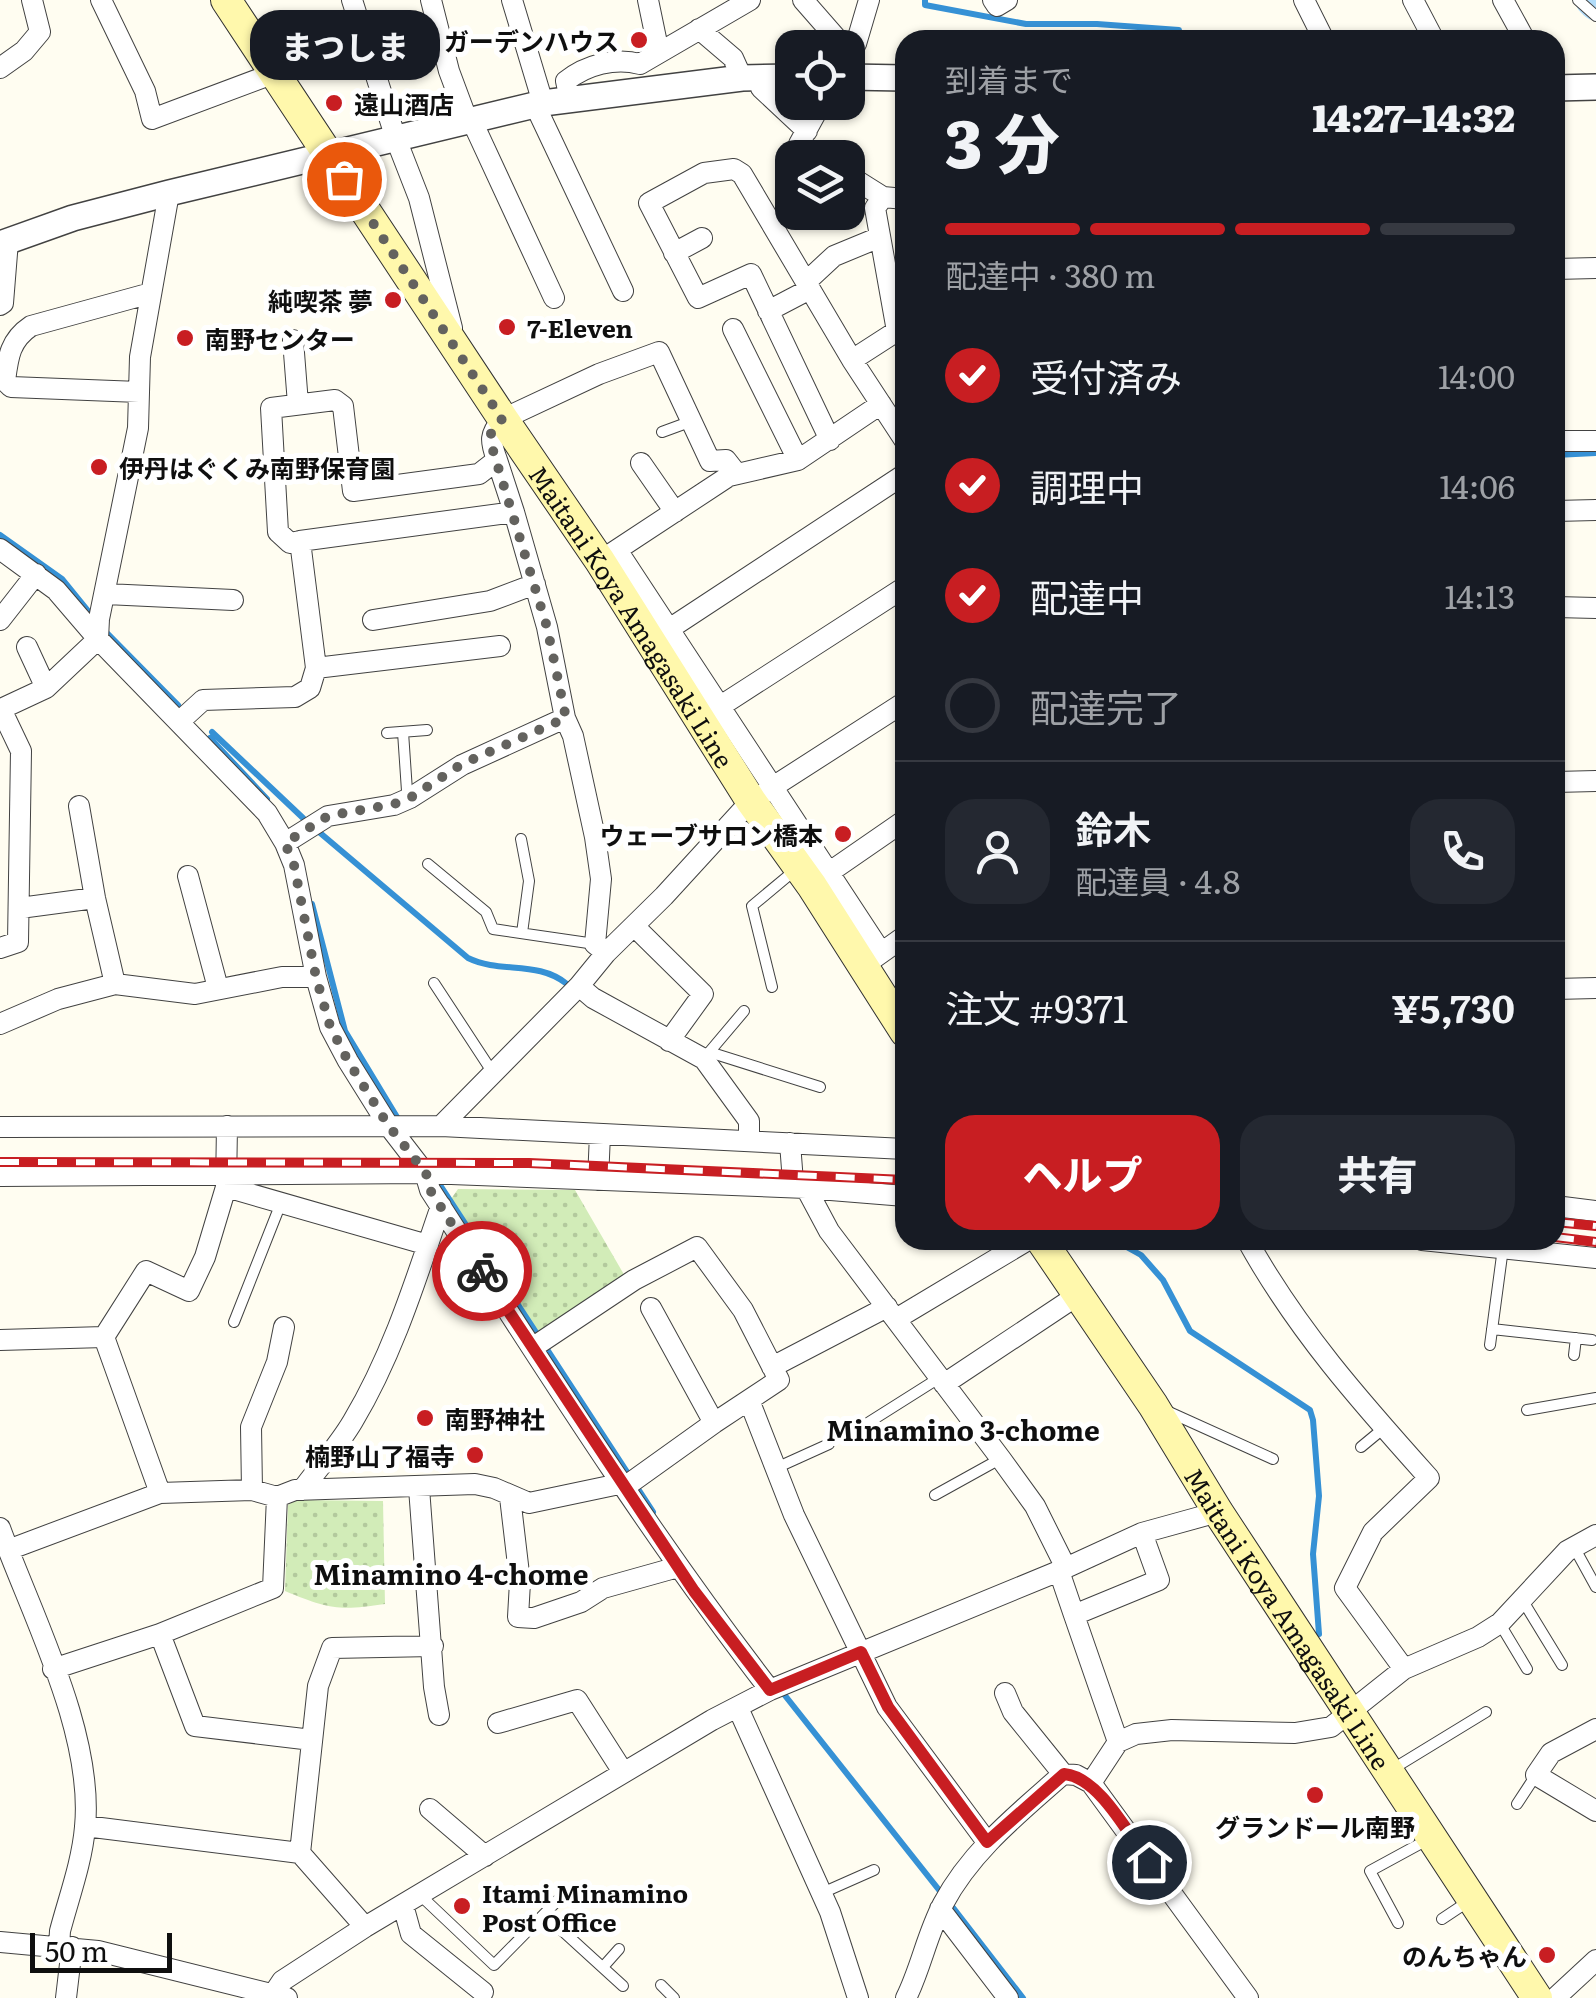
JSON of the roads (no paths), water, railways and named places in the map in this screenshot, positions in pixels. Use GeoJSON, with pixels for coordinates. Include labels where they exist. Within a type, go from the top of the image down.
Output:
{"type":"FeatureCollection","features":[{"type":"Feature","properties":{"kind":"main road","name":"Maitani Koya Amagasaki Line"},"geometry":{"type":"LineString","coordinates":[[226,0],[502,419],[609,555],[872,959],[895,1010]]}},
{"type":"Feature","properties":{"kind":"main road","name":"Maitani Koya Amagasaki Line"},"geometry":{"type":"LineString","coordinates":[[1048,1250],[1153,1405],[1218,1512],[1538,1998]]}},
{"type":"Feature","properties":{"kind":"street"},"geometry":{"type":"LineString","coordinates":[[0,68],[24,51],[40,32],[32,0]]}},
{"type":"Feature","properties":{"kind":"street"},"geometry":{"type":"LineString","coordinates":[[100,0],[145,91],[152,119],[275,74]]}},
{"type":"Feature","properties":{"kind":"street"},"geometry":{"type":"LineString","coordinates":[[352,0],[418,198],[457,348]]}},
{"type":"Feature","properties":{"kind":"street"},"geometry":{"type":"LineString","coordinates":[[431,0],[449,72],[470,121],[520,202],[549,268],[554,298]]}},
{"type":"Feature","properties":{"kind":"street"},"geometry":{"type":"LineString","coordinates":[[512,0],[539,104],[622,264],[623,291]]}},
{"type":"Feature","properties":{"kind":"street"},"geometry":{"type":"LineString","coordinates":[[648,0],[660,53]]}},
{"type":"Feature","properties":{"kind":"street"},"geometry":{"type":"LineString","coordinates":[[570,100],[566,81],[588,67],[630,61],[640,64],[750,0]]}},
{"type":"Feature","properties":{"kind":"street"},"geometry":{"type":"LineString","coordinates":[[803,0],[830,30]]}},
{"type":"Feature","properties":{"kind":"street"},"geometry":{"type":"LineString","coordinates":[[860,30],[869,0]]}},
{"type":"Feature","properties":{"kind":"street"},"geometry":{"type":"LineString","coordinates":[[993,0],[997,6],[1007,0]]}},
{"type":"Feature","properties":{"kind":"street"},"geometry":{"type":"LineString","coordinates":[[1304,0],[1319,30]]}},
{"type":"Feature","properties":{"kind":"street"},"geometry":{"type":"LineString","coordinates":[[1504,0],[1520,30]]}},
{"type":"Feature","properties":{"kind":"street"},"geometry":{"type":"LineString","coordinates":[[1415,1],[1429,30]]}},
{"type":"Feature","properties":{"kind":"street"},"geometry":{"type":"LineString","coordinates":[[699,28],[806,130]]}},
{"type":"Feature","properties":{"kind":"street"},"geometry":{"type":"LineString","coordinates":[[606,64],[620,83],[622,93]]}},
{"type":"Feature","properties":{"kind":"street"},"geometry":{"type":"LineString","coordinates":[[865,77],[895,78]]}},
{"type":"Feature","properties":{"kind":"street"},"geometry":{"type":"LineString","coordinates":[[0,305],[4,242],[73,218],[539,104],[775,78]]}},
{"type":"Feature","properties":{"kind":"street"},"geometry":{"type":"LineString","coordinates":[[1565,88],[1596,87]]}},
{"type":"Feature","properties":{"kind":"street"},"geometry":{"type":"LineString","coordinates":[[801,140],[812,120]]}},
{"type":"Feature","properties":{"kind":"street"},"geometry":{"type":"LineString","coordinates":[[830,440],[750,274],[698,298],[649,204],[704,173],[734,169],[742,174],[895,425]]}},
{"type":"Feature","properties":{"kind":"street"},"geometry":{"type":"LineString","coordinates":[[865,186],[883,197],[895,198]]}},
{"type":"Feature","properties":{"kind":"street"},"geometry":{"type":"LineString","coordinates":[[0,948],[18,942],[20,908],[21,751],[2,709],[46,688],[98,639],[138,428],[140,357],[169,192]]}},
{"type":"Feature","properties":{"kind":"street"},"geometry":{"type":"LineString","coordinates":[[883,197],[875,208],[895,320]]}},
{"type":"Feature","properties":{"kind":"street"},"geometry":{"type":"LineString","coordinates":[[768,312],[808,286],[834,256],[880,236]]}},
{"type":"Feature","properties":{"kind":"street"},"geometry":{"type":"LineString","coordinates":[[674,253],[702,238]]}},
{"type":"Feature","properties":{"kind":"street"},"geometry":{"type":"LineString","coordinates":[[1565,270],[1596,268]]}},
{"type":"Feature","properties":{"kind":"street"},"geometry":{"type":"LineString","coordinates":[[139,392],[11,388],[5,381],[8,357],[18,336],[32,326],[135,295],[151,294]]}},
{"type":"Feature","properties":{"kind":"street"},"geometry":{"type":"LineString","coordinates":[[734,330],[798,460]]}},
{"type":"Feature","properties":{"kind":"street"},"geometry":{"type":"LineString","coordinates":[[852,360],[895,332]]}},
{"type":"Feature","properties":{"kind":"street"},"geometry":{"type":"LineString","coordinates":[[293,340],[298,404]]}},
{"type":"Feature","properties":{"kind":"street"},"geometry":{"type":"LineString","coordinates":[[600,948],[597,851],[573,736],[535,584],[491,444],[491,432],[502,419],[599,374],[660,352],[710,461],[726,460],[737,474]]}},
{"type":"Feature","properties":{"kind":"street"},"geometry":{"type":"LineString","coordinates":[[497,460],[479,474],[353,491],[342,406],[336,400],[271,408],[278,532],[290,542],[514,512]]}},
{"type":"Feature","properties":{"kind":"street"},"geometry":{"type":"LineString","coordinates":[[609,555],[737,474],[798,460],[881,404]]}},
{"type":"Feature","properties":{"kind":"street"},"geometry":{"type":"LineString","coordinates":[[1565,441],[1596,441]]}},
{"type":"Feature","properties":{"kind":"street"},"geometry":{"type":"LineString","coordinates":[[640,463],[674,512]]}},
{"type":"Feature","properties":{"kind":"street"},"geometry":{"type":"LineString","coordinates":[[763,794],[719,707],[659,636],[895,481]]}},
{"type":"Feature","properties":{"kind":"street"},"geometry":{"type":"LineString","coordinates":[[1565,511],[1596,510]]}},
{"type":"Feature","properties":{"kind":"street"},"geometry":{"type":"LineString","coordinates":[[180,721],[203,700],[295,697],[310,688],[316,668],[300,541]]}},
{"type":"Feature","properties":{"kind":"street"},"geometry":{"type":"LineString","coordinates":[[0,549],[56,590],[98,639],[266,813],[294,865],[316,977],[330,1026],[348,1061],[388,1125],[426,1173],[430,1190],[678,1567],[770,1690]]}},
{"type":"Feature","properties":{"kind":"street"},"geometry":{"type":"LineString","coordinates":[[0,620],[36,574]]}},
{"type":"Feature","properties":{"kind":"street"},"geometry":{"type":"LineString","coordinates":[[374,620],[490,601],[535,584]]}},
{"type":"Feature","properties":{"kind":"street"},"geometry":{"type":"LineString","coordinates":[[719,707],[895,593]]}},
{"type":"Feature","properties":{"kind":"street"},"geometry":{"type":"LineString","coordinates":[[106,594],[223,605]]}},
{"type":"Feature","properties":{"kind":"street"},"geometry":{"type":"LineString","coordinates":[[1565,607],[1596,608]]}},
{"type":"Feature","properties":{"kind":"street"},"geometry":{"type":"LineString","coordinates":[[316,668],[500,646]]}},
{"type":"Feature","properties":{"kind":"street"},"geometry":{"type":"LineString","coordinates":[[27,647],[46,688]]}},
{"type":"Feature","properties":{"kind":"street"},"geometry":{"type":"LineString","coordinates":[[441,1126],[579,986],[600,948],[634,926],[763,794],[895,708]]}},
{"type":"Feature","properties":{"kind":"street"},"geometry":{"type":"LineString","coordinates":[[285,843],[328,816],[410,798],[462,764],[566,718]]}},
{"type":"Feature","properties":{"kind":"street"},"geometry":{"type":"LineString","coordinates":[[1565,782],[1596,782]]}},
{"type":"Feature","properties":{"kind":"street"},"geometry":{"type":"LineString","coordinates":[[76,817],[115,984]]}},
{"type":"Feature","properties":{"kind":"street"},"geometry":{"type":"LineString","coordinates":[[814,875],[895,826]]}},
{"type":"Feature","properties":{"kind":"street"},"geometry":{"type":"LineString","coordinates":[[188,876],[218,988]]}},
{"type":"Feature","properties":{"kind":"street"},"geometry":{"type":"LineString","coordinates":[[20,908],[95,898]]}},
{"type":"Feature","properties":{"kind":"street"},"geometry":{"type":"LineString","coordinates":[[634,926],[703,994],[669,1041]]}},
{"type":"Feature","properties":{"kind":"street"},"geometry":{"type":"LineString","coordinates":[[872,959],[895,943]]}},
{"type":"Feature","properties":{"kind":"street"},"geometry":{"type":"LineString","coordinates":[[0,1024],[58,999],[115,984],[195,994],[282,977],[316,977]]}},
{"type":"Feature","properties":{"kind":"street"},"geometry":{"type":"LineString","coordinates":[[579,986],[592,998],[669,1041],[706,1056],[749,1122],[750,1141]]}},
{"type":"Feature","properties":{"kind":"street"},"geometry":{"type":"LineString","coordinates":[[1565,989],[1596,988]]}},
{"type":"Feature","properties":{"kind":"street"},"geometry":{"type":"LineString","coordinates":[[104,1338],[146,1271],[188,1291],[205,1257],[226,1181],[226,1126]]}},
{"type":"Feature","properties":{"kind":"street"},"geometry":{"type":"LineString","coordinates":[[0,1127],[441,1126],[895,1148]]}},
{"type":"Feature","properties":{"kind":"street"},"geometry":{"type":"LineString","coordinates":[[598,1180],[600,1134]]}},
{"type":"Feature","properties":{"kind":"street"},"geometry":{"type":"LineString","coordinates":[[790,1143],[793,1182],[806,1188],[829,1231],[1034,1506],[1062,1569],[1118,1742]]}},
{"type":"Feature","properties":{"kind":"street"},"geometry":{"type":"LineString","coordinates":[[0,1176],[226,1181],[426,1173],[895,1195]]}},
{"type":"Feature","properties":{"kind":"street"},"geometry":{"type":"LineString","coordinates":[[226,1181],[280,1203],[428,1245]]}},
{"type":"Feature","properties":{"kind":"street"},"geometry":{"type":"LineString","coordinates":[[302,1490],[351,1425],[368,1393],[414,1290],[441,1206]]}},
{"type":"Feature","properties":{"kind":"street"},"geometry":{"type":"LineString","coordinates":[[1565,1207],[1596,1211]]}},
{"type":"Feature","properties":{"kind":"street"},"geometry":{"type":"LineString","coordinates":[[8,1550],[160,1493],[252,1490],[276,1497],[302,1490],[476,1484],[529,1503],[625,1485],[779,1380],[743,1310],[696,1247],[634,1280],[532,1348]]}},
{"type":"Feature","properties":{"kind":"street"},"geometry":{"type":"LineString","coordinates":[[772,1367],[892,1313],[1009,1250]]}},
{"type":"Feature","properties":{"kind":"street"},"geometry":{"type":"LineString","coordinates":[[1252,1250],[1304,1334],[1429,1478],[1373,1532],[1345,1588],[1404,1669]]}},
{"type":"Feature","properties":{"kind":"street"},"geometry":{"type":"LineString","coordinates":[[1521,1250],[1596,1258]]}},
{"type":"Feature","properties":{"kind":"street"},"geometry":{"type":"LineString","coordinates":[[942,1380],[1078,1296]]}},
{"type":"Feature","properties":{"kind":"street"},"geometry":{"type":"LineString","coordinates":[[651,1308],[714,1423]]}},
{"type":"Feature","properties":{"kind":"street"},"geometry":{"type":"LineString","coordinates":[[252,1490],[251,1427],[277,1362],[284,1327]]}},
{"type":"Feature","properties":{"kind":"street"},"geometry":{"type":"LineString","coordinates":[[0,1340],[104,1338]]}},
{"type":"Feature","properties":{"kind":"street"},"geometry":{"type":"LineString","coordinates":[[104,1338],[160,1493]]}},
{"type":"Feature","properties":{"kind":"street"},"geometry":{"type":"LineString","coordinates":[[749,1400],[794,1514],[888,1707],[987,1842]]}},
{"type":"Feature","properties":{"kind":"street"},"geometry":{"type":"LineString","coordinates":[[420,1488],[439,1715]]}},
{"type":"Feature","properties":{"kind":"street"},"geometry":{"type":"LineString","coordinates":[[53,1669],[160,1634],[273,1588],[276,1497]]}},
{"type":"Feature","properties":{"kind":"street"},"geometry":{"type":"LineString","coordinates":[[510,1497],[520,1582],[518,1617],[534,1618],[581,1602],[603,1588],[678,1567]]}},
{"type":"Feature","properties":{"kind":"street"},"geometry":{"type":"LineString","coordinates":[[0,1942],[66,1947],[138,1959],[281,1996],[282,1981],[366,1927],[712,1720],[770,1690],[1142,1532],[1218,1512]]}},
{"type":"Feature","properties":{"kind":"street"},"geometry":{"type":"LineString","coordinates":[[0,1528],[82,1759],[86,1826],[60,1930],[66,1947],[66,1998]]}},
{"type":"Feature","properties":{"kind":"street"},"geometry":{"type":"LineString","coordinates":[[1074,1615],[1159,1580],[1142,1532]]}},
{"type":"Feature","properties":{"kind":"street"},"geometry":{"type":"LineString","coordinates":[[1091,1783],[1118,1742],[1136,1734],[1172,1730],[1316,1732],[1332,1728],[1404,1669],[1478,1638],[1500,1623],[1574,1548],[1596,1534]]}},
{"type":"Feature","properties":{"kind":"street"},"geometry":{"type":"LineString","coordinates":[[160,1634],[194,1726],[312,1740]]}},
{"type":"Feature","properties":{"kind":"street"},"geometry":{"type":"LineString","coordinates":[[300,1852],[318,1686],[332,1648],[432,1646]]}},
{"type":"Feature","properties":{"kind":"street"},"geometry":{"type":"LineString","coordinates":[[1005,1693],[1013,1712],[1064,1774],[1091,1783],[1248,1998]]}},
{"type":"Feature","properties":{"kind":"street"},"geometry":{"type":"LineString","coordinates":[[498,1723],[577,1700],[624,1772]]}},
{"type":"Feature","properties":{"kind":"street"},"geometry":{"type":"LineString","coordinates":[[738,1708],[822,1893],[858,1998]]}},
{"type":"Feature","properties":{"kind":"street"},"geometry":{"type":"LineString","coordinates":[[1596,1728],[1551,1753],[1536,1775],[1596,1811]]}},
{"type":"Feature","properties":{"kind":"street"},"geometry":{"type":"LineString","coordinates":[[907,1998],[940,1909],[953,1886],[987,1842],[1064,1774]]}},
{"type":"Feature","properties":{"kind":"street"},"geometry":{"type":"LineString","coordinates":[[430,1810],[485,1856]]}},
{"type":"Feature","properties":{"kind":"street"},"geometry":{"type":"LineString","coordinates":[[86,1826],[300,1852],[366,1927]]}},
{"type":"Feature","properties":{"kind":"street"},"geometry":{"type":"LineString","coordinates":[[411,1900],[410,1934],[483,1992]]}},
{"type":"Feature","properties":{"kind":"street"},"geometry":{"type":"LineString","coordinates":[[940,1909],[1008,1998]]}},
{"type":"Feature","properties":{"kind":"street"},"geometry":{"type":"LineString","coordinates":[[1555,1998],[1596,1960]]}},
{"type":"Feature","properties":{"kind":"lane"},"geometry":{"type":"LineString","coordinates":[[1578,0],[1596,16]]}},
{"type":"Feature","properties":{"kind":"lane"},"geometry":{"type":"LineString","coordinates":[[662,432],[692,421]]}},
{"type":"Feature","properties":{"kind":"lane"},"geometry":{"type":"LineString","coordinates":[[387,733],[427,730]]}},
{"type":"Feature","properties":{"kind":"lane"},"geometry":{"type":"LineString","coordinates":[[403,732],[410,798]]}},
{"type":"Feature","properties":{"kind":"lane"},"geometry":{"type":"LineString","coordinates":[[521,839],[529,881],[522,933]]}},
{"type":"Feature","properties":{"kind":"lane"},"geometry":{"type":"LineString","coordinates":[[428,864],[486,912],[492,929],[600,948]]}},
{"type":"Feature","properties":{"kind":"lane"},"geometry":{"type":"LineString","coordinates":[[772,987],[752,906],[814,875]]}},
{"type":"Feature","properties":{"kind":"lane"},"geometry":{"type":"LineString","coordinates":[[766,964],[782,962]]}},
{"type":"Feature","properties":{"kind":"lane"},"geometry":{"type":"LineString","coordinates":[[434,983],[493,1073]]}},
{"type":"Feature","properties":{"kind":"lane"},"geometry":{"type":"LineString","coordinates":[[744,1012],[706,1056],[820,1087]]}},
{"type":"Feature","properties":{"kind":"lane"},"geometry":{"type":"LineString","coordinates":[[787,1077],[792,1063]]}},
{"type":"Feature","properties":{"kind":"lane"},"geometry":{"type":"LineString","coordinates":[[234,1322],[280,1203]]}},
{"type":"Feature","properties":{"kind":"lane"},"geometry":{"type":"LineString","coordinates":[[1490,1344],[1502,1250]]}},
{"type":"Feature","properties":{"kind":"lane"},"geometry":{"type":"LineString","coordinates":[[1492,1328],[1592,1340]]}},
{"type":"Feature","properties":{"kind":"lane"},"geometry":{"type":"LineString","coordinates":[[1574,1355],[1576,1338]]}},
{"type":"Feature","properties":{"kind":"lane"},"geometry":{"type":"LineString","coordinates":[[863,1426],[942,1380]]}},
{"type":"Feature","properties":{"kind":"lane"},"geometry":{"type":"LineString","coordinates":[[1527,1410],[1596,1398]]}},
{"type":"Feature","properties":{"kind":"lane"},"geometry":{"type":"LineString","coordinates":[[1153,1405],[1273,1459]]}},
{"type":"Feature","properties":{"kind":"lane"},"geometry":{"type":"LineString","coordinates":[[1361,1447],[1384,1428]]}},
{"type":"Feature","properties":{"kind":"lane"},"geometry":{"type":"LineString","coordinates":[[776,1468],[829,1444]]}},
{"type":"Feature","properties":{"kind":"lane"},"geometry":{"type":"LineString","coordinates":[[935,1495],[1001,1458]]}},
{"type":"Feature","properties":{"kind":"lane"},"geometry":{"type":"LineString","coordinates":[[1574,1548],[1596,1587]]}},
{"type":"Feature","properties":{"kind":"lane"},"geometry":{"type":"LineString","coordinates":[[1523,1601],[1562,1665]]}},
{"type":"Feature","properties":{"kind":"lane"},"geometry":{"type":"LineString","coordinates":[[1500,1623],[1527,1669]]}},
{"type":"Feature","properties":{"kind":"lane"},"geometry":{"type":"LineString","coordinates":[[1390,1770],[1486,1712]]}},
{"type":"Feature","properties":{"kind":"lane"},"geometry":{"type":"LineString","coordinates":[[1517,1804],[1536,1775]]}},
{"type":"Feature","properties":{"kind":"lane"},"geometry":{"type":"LineString","coordinates":[[1398,1923],[1370,1871],[1434,1836]]}},
{"type":"Feature","properties":{"kind":"lane"},"geometry":{"type":"LineString","coordinates":[[822,1893],[874,1870]]}},
{"type":"Feature","properties":{"kind":"lane"},"geometry":{"type":"LineString","coordinates":[[1442,1919],[1474,1898]]}},
{"type":"Feature","properties":{"kind":"lane"},"geometry":{"type":"LineString","coordinates":[[411,1900],[494,1965],[558,1900]]}},
{"type":"Feature","properties":{"kind":"lane"},"geometry":{"type":"LineString","coordinates":[[544,1914],[624,1986]]}},
{"type":"Feature","properties":{"kind":"lane"},"geometry":{"type":"LineString","coordinates":[[604,1968],[619,1949]]}},
{"type":"Feature","properties":{"kind":"lane"},"geometry":{"type":"LineString","coordinates":[[660,1985],[674,1998]]}},
{"type":"Feature","properties":{"kind":"waterway"},"geometry":{"type":"LineString","coordinates":[[925,0],[925,5],[1026,24],[1179,30]]}},
{"type":"Feature","properties":{"kind":"waterway"},"geometry":{"type":"LineString","coordinates":[[1593,0],[1596,3]]}},
{"type":"Feature","properties":{"kind":"waterway"},"geometry":{"type":"LineString","coordinates":[[1565,455],[1596,453]]}},
{"type":"Feature","properties":{"kind":"waterway"},"geometry":{"type":"LineString","coordinates":[[0,535],[62,579],[88,611]]}},
{"type":"Feature","properties":{"kind":"waterway"},"geometry":{"type":"LineString","coordinates":[[108,634],[178,705]]}},
{"type":"Feature","properties":{"kind":"waterway"},"geometry":{"type":"LineString","coordinates":[[212,732],[303,818]]}},
{"type":"Feature","properties":{"kind":"waterway"},"geometry":{"type":"LineString","coordinates":[[210,738],[267,799]]}},
{"type":"Feature","properties":{"kind":"waterway"},"geometry":{"type":"LineString","coordinates":[[319,832],[468,958],[544,972],[567,984]]}},
{"type":"Feature","properties":{"kind":"waterway"},"geometry":{"type":"LineString","coordinates":[[312,904],[345,1031],[400,1122]]}},
{"type":"Feature","properties":{"kind":"waterway"},"geometry":{"type":"LineString","coordinates":[[436,1179],[653,1512]]}},
{"type":"Feature","properties":{"kind":"waterway"},"geometry":{"type":"LineString","coordinates":[[1132,1250],[1163,1280],[1190,1331],[1310,1410],[1319,1496],[1313,1554],[1319,1634]]}},
{"type":"Feature","properties":{"kind":"waterway"},"geometry":{"type":"LineString","coordinates":[[783,1693],[943,1895]]}},
{"type":"Feature","properties":{"kind":"waterway"},"geometry":{"type":"LineString","coordinates":[[951,1905],[1023,1998]]}},
{"type":"Feature","properties":{"kind":"railway"},"geometry":{"type":"LineString","coordinates":[[0,1162],[529,1163],[895,1180]]}},
{"type":"Feature","properties":{"kind":"railway"},"geometry":{"type":"LineString","coordinates":[[1565,1223],[1596,1226]]}},
{"type":"Feature","properties":{"kind":"railway"},"geometry":{"type":"LineString","coordinates":[[1565,1238],[1596,1242]]}},
{"type":"Feature","properties":{"kind":"place","name":"ガーデンハウス"},"geometry":{"type":"Point","coordinates":[639,40]}},
{"type":"Feature","properties":{"kind":"place","name":"遠山酒店"},"geometry":{"type":"Point","coordinates":[334,103]}},
{"type":"Feature","properties":{"kind":"place","name":"まつしま"},"geometry":{"type":"Point","coordinates":[344,179]}},
{"type":"Feature","properties":{"kind":"place","name":"純喫茶 夢"},"geometry":{"type":"Point","coordinates":[393,300]}},
{"type":"Feature","properties":{"kind":"place","name":"7-Eleven"},"geometry":{"type":"Point","coordinates":[507,327]}},
{"type":"Feature","properties":{"kind":"place","name":"南野センター"},"geometry":{"type":"Point","coordinates":[185,338]}},
{"type":"Feature","properties":{"kind":"place","name":"伊丹はぐくみ南野保育園"},"geometry":{"type":"Point","coordinates":[99,467]}},
{"type":"Feature","properties":{"kind":"place","name":"ウェーブサロン橋本"},"geometry":{"type":"Point","coordinates":[843,834]}},
{"type":"Feature","properties":{"kind":"place","name":"南野神社"},"geometry":{"type":"Point","coordinates":[425,1418]}},
{"type":"Feature","properties":{"kind":"place","name":"楠野山了福寺"},"geometry":{"type":"Point","coordinates":[475,1455]}},
{"type":"Feature","properties":{"kind":"place","name":"グランドール南野"},"geometry":{"type":"Point","coordinates":[1315,1795]}},
{"type":"Feature","properties":{"kind":"place","name":"Itami Minamino Post Office"},"geometry":{"type":"Point","coordinates":[462,1906]}},
{"type":"Feature","properties":{"kind":"place","name":"のんちゃん"},"geometry":{"type":"Point","coordinates":[1547,1955]}},
{"type":"Feature","properties":{"kind":"district","name":"Minamino 3-chome"},"geometry":{"type":"Point","coordinates":[963,1429]}},
{"type":"Feature","properties":{"kind":"district","name":"Minamino 4-chome"},"geometry":{"type":"Point","coordinates":[451,1573]}}]}
